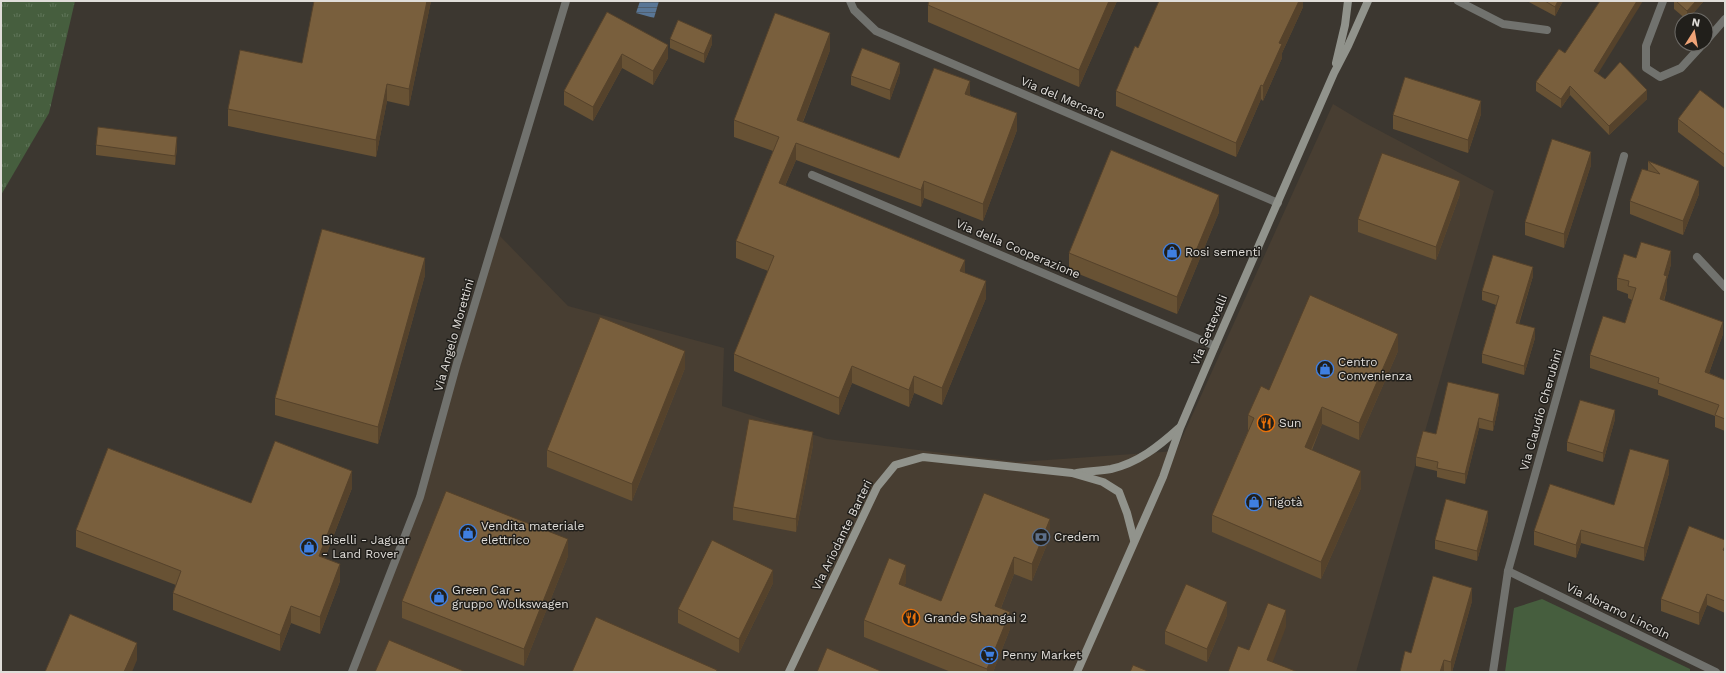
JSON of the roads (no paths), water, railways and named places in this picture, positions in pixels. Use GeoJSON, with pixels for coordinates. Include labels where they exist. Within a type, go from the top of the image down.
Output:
{"type":"FeatureCollection","features":[{"type":"Feature","properties":{"kind":"main road"},"geometry":{"type":"LineString","coordinates":[[1334,73],[1345,25],[1348,1]]}},
{"type":"Feature","properties":{"kind":"main road","name":"Via Settevalli"},"geometry":{"type":"LineString","coordinates":[[1077,672],[1163,477],[1180,428],[1215,346],[1334,73],[1368,1]]}},
{"type":"Feature","properties":{"kind":"main road"},"geometry":{"type":"LineString","coordinates":[[1072,473],[1111,469],[1132,463],[1156,448],[1180,428]]}},
{"type":"Feature","properties":{"kind":"main road","name":"Via Ariodante Barteri"},"geometry":{"type":"LineString","coordinates":[[789,672],[877,487],[896,465],[923,457],[1072,473]]}},
{"type":"Feature","properties":{"kind":"main road"},"geometry":{"type":"LineString","coordinates":[[1072,473],[1103,482],[1119,492],[1127,513],[1134,540]]}},
{"type":"Feature","properties":{"kind":"street","name":"Via Angelo Morettini"},"geometry":{"type":"LineString","coordinates":[[352,672],[420,497],[457,363],[566,1]]}},
{"type":"Feature","properties":{"kind":"street","name":"Via del Mercato"},"geometry":{"type":"LineString","coordinates":[[850,1],[854,10],[876,31],[1278,203]]}},
{"type":"Feature","properties":{"kind":"street"},"geometry":{"type":"LineString","coordinates":[[1458,1],[1503,24],[1547,30]]}},
{"type":"Feature","properties":{"kind":"street"},"geometry":{"type":"LineString","coordinates":[[1663,1],[1646,46],[1646,68],[1660,76],[1682,68],[1696,52]]}},
{"type":"Feature","properties":{"kind":"street"},"geometry":{"type":"LineString","coordinates":[[1714,32],[1725,19]]}},
{"type":"Feature","properties":{"kind":"street","name":"Via Claudio Cherubini"},"geometry":{"type":"LineString","coordinates":[[1494,672],[1508,571],[1624,156]]}},
{"type":"Feature","properties":{"kind":"street","name":"Via della Cooperazione"},"geometry":{"type":"LineString","coordinates":[[812,175],[1215,346]]}},
{"type":"Feature","properties":{"kind":"street"},"geometry":{"type":"LineString","coordinates":[[1697,257],[1725,287]]}},
{"type":"Feature","properties":{"kind":"street","name":"Via Abramo Lincoln"},"geometry":{"type":"LineString","coordinates":[[1508,571],[1716,672]]}},
{"type":"Feature","properties":{"kind":"water"},"geometry":{"type":"Polygon","coordinates":[[[640,1],[659,1],[654,18],[636,13],[640,1]]]}},
{"type":"Feature","properties":{"kind":"place","name":"Rosi sementi"},"geometry":{"type":"Point","coordinates":[1172,252]}},
{"type":"Feature","properties":{"kind":"place","name":"Centro Convenienza"},"geometry":{"type":"Point","coordinates":[1325,369]}},
{"type":"Feature","properties":{"kind":"place","name":"Sun"},"geometry":{"type":"Point","coordinates":[1266,423]}},
{"type":"Feature","properties":{"kind":"place","name":"Tigotà"},"geometry":{"type":"Point","coordinates":[1254,502]}},
{"type":"Feature","properties":{"kind":"place","name":"Vendita materiale elettrico"},"geometry":{"type":"Point","coordinates":[468,533]}},
{"type":"Feature","properties":{"kind":"place","name":"Credem"},"geometry":{"type":"Point","coordinates":[1041,537]}},
{"type":"Feature","properties":{"kind":"place","name":"Biselli - Jaguar - Land Rover"},"geometry":{"type":"Point","coordinates":[309,547]}},
{"type":"Feature","properties":{"kind":"place","name":"Green Car - gruppo Wolkswagen"},"geometry":{"type":"Point","coordinates":[439,597]}},
{"type":"Feature","properties":{"kind":"place","name":"Grande Shangai 2"},"geometry":{"type":"Point","coordinates":[911,618]}},
{"type":"Feature","properties":{"kind":"place","name":"Penny Market"},"geometry":{"type":"Point","coordinates":[989,655]}}]}
